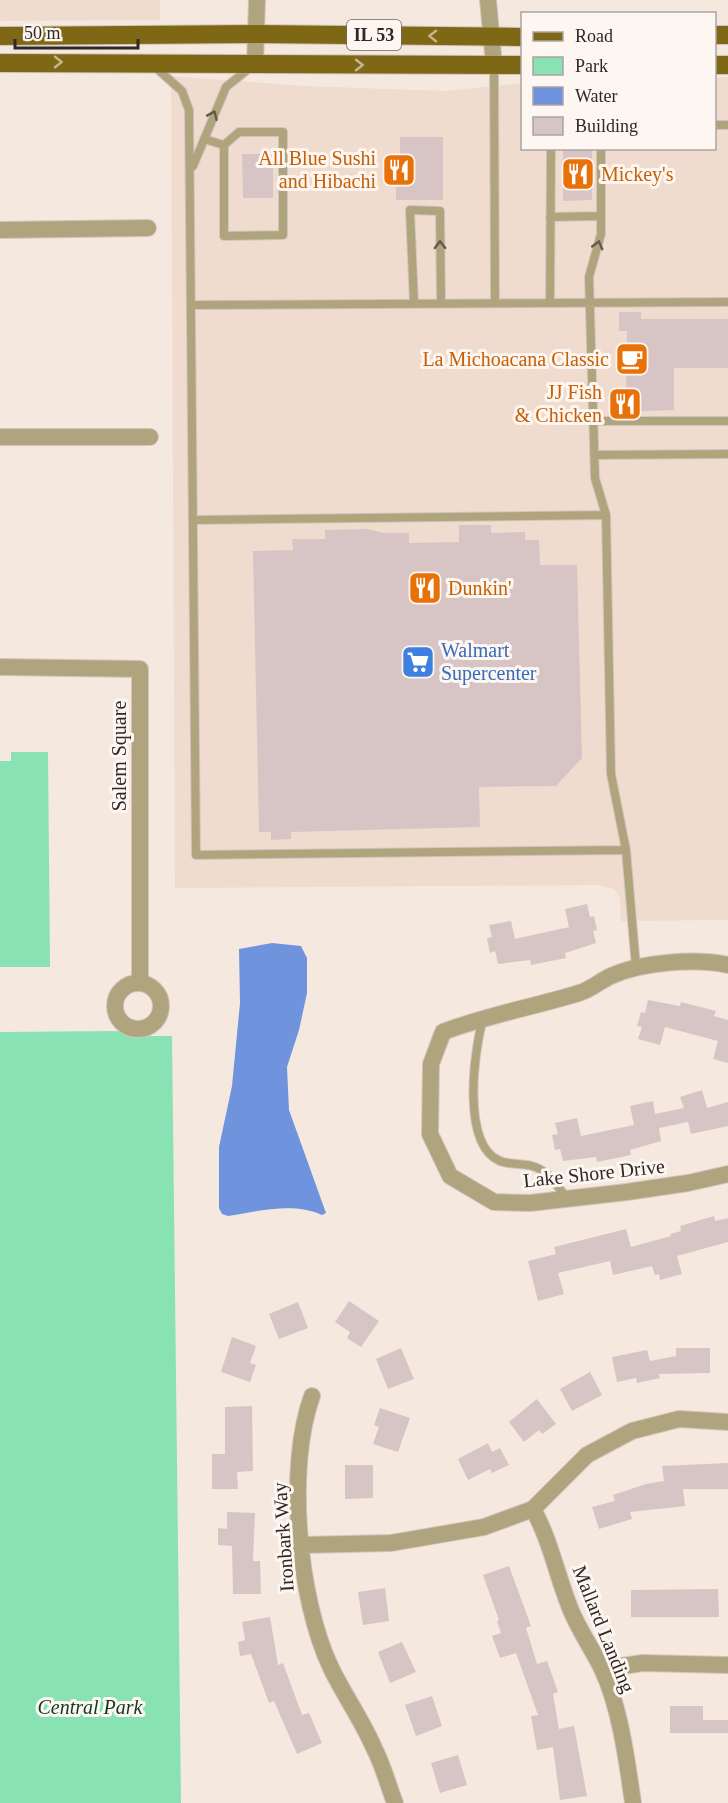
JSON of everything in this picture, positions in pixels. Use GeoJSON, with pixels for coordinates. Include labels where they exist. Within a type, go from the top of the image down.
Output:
{"type":"FeatureCollection","features":[{"type":"Feature","properties":{"kind":"main road","name":"IL 53"},"geometry":{"type":"LineString","coordinates":[[0,36],[256,34],[521,37]]}},
{"type":"Feature","properties":{"kind":"main road","name":"IL 53"},"geometry":{"type":"LineString","coordinates":[[0,63],[521,65]]}},
{"type":"Feature","properties":{"kind":"street"},"geometry":{"type":"LineString","coordinates":[[255,64],[257,0]]}},
{"type":"Feature","properties":{"kind":"street"},"geometry":{"type":"LineString","coordinates":[[488,0],[494,65]]}},
{"type":"Feature","properties":{"kind":"street"},"geometry":{"type":"LineString","coordinates":[[0,230],[148,228]]}},
{"type":"Feature","properties":{"kind":"street"},"geometry":{"type":"LineString","coordinates":[[0,437],[150,437]]}},
{"type":"Feature","properties":{"kind":"street","name":"Salem Square"},"geometry":{"type":"LineString","coordinates":[[0,667],[140,669],[140,983]]}},
{"type":"Feature","properties":{"kind":"street","name":"Lake Shore Drive"},"geometry":{"type":"LineString","coordinates":[[728,965],[713,962],[636,967],[610,976],[582,993],[483,1018],[443,1032],[431,1064],[430,1134],[438,1155],[450,1176],[494,1202],[530,1203],[568,1199],[688,1183],[728,1174]]}},
{"type":"Feature","properties":{"kind":"street","name":"Ironbark Way"},"geometry":{"type":"LineString","coordinates":[[312,1396],[299,1443],[301,1545],[310,1607],[330,1666],[375,1748],[395,1803]]}},
{"type":"Feature","properties":{"kind":"street"},"geometry":{"type":"LineString","coordinates":[[301,1545],[391,1543],[484,1527],[533,1509],[587,1455],[632,1431],[679,1419],[728,1422]]}},
{"type":"Feature","properties":{"kind":"street","name":"Mallard Landing"},"geometry":{"type":"LineString","coordinates":[[533,1509],[551,1543],[562,1588],[573,1615],[602,1669],[618,1723],[633,1803]]}},
{"type":"Feature","properties":{"kind":"street"},"geometry":{"type":"LineString","coordinates":[[602,1669],[643,1663],[728,1665]]}},
{"type":"Feature","properties":{"kind":"lane"},"geometry":{"type":"LineString","coordinates":[[150,62],[182,91],[189,111],[192,170],[196,855],[626,850]]}},
{"type":"Feature","properties":{"kind":"lane"},"geometry":{"type":"LineString","coordinates":[[192,170],[226,87],[255,64]]}},
{"type":"Feature","properties":{"kind":"lane"},"geometry":{"type":"LineString","coordinates":[[494,65],[495,303]]}},
{"type":"Feature","properties":{"kind":"lane"},"geometry":{"type":"LineString","coordinates":[[239,132],[283,132],[283,235],[224,236],[224,145],[239,132]]}},
{"type":"Feature","properties":{"kind":"lane"},"geometry":{"type":"LineString","coordinates":[[204,139],[224,145]]}},
{"type":"Feature","properties":{"kind":"lane"},"geometry":{"type":"LineString","coordinates":[[550,303],[551,150]]}},
{"type":"Feature","properties":{"kind":"lane"},"geometry":{"type":"LineString","coordinates":[[601,150],[601,234],[589,277],[595,478],[606,515],[611,774],[626,850],[636,967]]}},
{"type":"Feature","properties":{"kind":"lane"},"geometry":{"type":"LineString","coordinates":[[414,304],[410,210],[440,211],[441,303]]}},
{"type":"Feature","properties":{"kind":"lane"},"geometry":{"type":"LineString","coordinates":[[550,217],[601,216]]}},
{"type":"Feature","properties":{"kind":"lane"},"geometry":{"type":"LineString","coordinates":[[192,305],[728,302]]}},
{"type":"Feature","properties":{"kind":"lane"},"geometry":{"type":"LineString","coordinates":[[594,422],[728,421]]}},
{"type":"Feature","properties":{"kind":"lane"},"geometry":{"type":"LineString","coordinates":[[595,455],[728,454]]}},
{"type":"Feature","properties":{"kind":"lane"},"geometry":{"type":"LineString","coordinates":[[194,520],[606,515]]}},
{"type":"Feature","properties":{"kind":"lane"},"geometry":{"type":"LineString","coordinates":[[483,1018],[476,1045],[474,1088],[475,1121],[483,1146],[499,1161],[533,1166],[546,1172],[568,1199]]}},
{"type":"Feature","properties":{"kind":"shaded area"},"geometry":{"type":"Polygon","coordinates":[[[0,0],[160,0],[160,20],[0,21],[0,0]]]}},
{"type":"Feature","properties":{"kind":"shaded area"},"geometry":{"type":"Polygon","coordinates":[[[171,76],[304,86],[445,91],[521,83],[521,150],[716,150],[716,78],[728,77],[728,920],[621,921],[620,898],[614,889],[598,885],[175,888],[171,76]]]}},
{"type":"Feature","properties":{"kind":"green space"},"geometry":{"type":"Polygon","coordinates":[[[11,752],[48,752],[50,967],[0,967],[0,761],[11,761],[11,752]]]}},
{"type":"Feature","properties":{"kind":"green space","name":"Central Park"},"geometry":{"type":"Polygon","coordinates":[[[121,1031],[128,1036],[172,1036],[181,1803],[0,1803],[0,1032],[121,1031]]]}},
{"type":"Feature","properties":{"kind":"water"},"geometry":{"type":"Polygon","coordinates":[[[272,943],[301,946],[307,958],[307,993],[299,1030],[287,1067],[289,1110],[326,1213],[322,1215],[288,1208],[228,1216],[222,1214],[219,1208],[219,1147],[232,1086],[240,1003],[239,949],[272,943]]]}},
{"type":"Feature","properties":{"kind":"building"},"geometry":{"type":"Polygon","coordinates":[[[400,137],[443,137],[443,200],[396,200],[396,181],[392,181],[391,155],[400,155],[400,137]]]}},
{"type":"Feature","properties":{"kind":"building","name":"Mickey's"},"geometry":{"type":"Polygon","coordinates":[[[563,150],[592,150],[592,200],[563,201],[563,150]]]}},
{"type":"Feature","properties":{"kind":"building"},"geometry":{"type":"Polygon","coordinates":[[[242,154],[273,154],[273,198],[243,198],[242,154]]]}},
{"type":"Feature","properties":{"kind":"building"},"geometry":{"type":"Polygon","coordinates":[[[619,312],[641,312],[641,319],[728,319],[728,368],[674,368],[674,410],[621,412],[621,398],[626,398],[627,331],[619,331],[619,312]]]}},
{"type":"Feature","properties":{"kind":"building","name":"Walmart Supercenter"},"geometry":{"type":"Polygon","coordinates":[[[459,525],[491,525],[491,533],[525,532],[525,540],[539,540],[540,565],[577,565],[582,758],[556,786],[479,787],[480,827],[291,832],[291,839],[271,840],[271,832],[259,832],[253,551],[293,550],[292,539],[325,539],[325,530],[368,529],[383,533],[409,533],[409,543],[459,542],[459,525]]]}},
{"type":"Feature","properties":{"kind":"building"},"geometry":{"type":"Polygon","coordinates":[[[587,904],[590,917],[594,916],[597,930],[593,931],[596,943],[565,953],[566,958],[531,965],[530,960],[498,964],[495,951],[490,953],[487,938],[492,937],[489,925],[511,921],[515,939],[569,927],[565,909],[587,904]]]}},
{"type":"Feature","properties":{"kind":"building"},"geometry":{"type":"Polygon","coordinates":[[[648,1000],[680,1006],[681,1002],[716,1011],[714,1016],[728,1020],[728,1063],[713,1059],[718,1041],[665,1027],[660,1045],[638,1039],[642,1027],[637,1026],[641,1012],[645,1013],[648,1000]]]}},
{"type":"Feature","properties":{"kind":"building"},"geometry":{"type":"Polygon","coordinates":[[[702,1090],[707,1108],[728,1102],[728,1126],[691,1134],[688,1122],[659,1128],[661,1141],[630,1150],[631,1155],[597,1162],[596,1157],[563,1161],[560,1149],[555,1150],[552,1135],[558,1134],[555,1123],[577,1118],[581,1136],[634,1125],[630,1106],[653,1101],[655,1114],[684,1108],[680,1097],[702,1090]]]}},
{"type":"Feature","properties":{"kind":"building"},"geometry":{"type":"Polygon","coordinates":[[[714,1216],[715,1221],[728,1218],[728,1242],[677,1256],[682,1274],[660,1280],[659,1274],[655,1275],[652,1266],[613,1275],[610,1261],[558,1273],[564,1294],[538,1301],[528,1261],[556,1254],[554,1247],[626,1229],[631,1247],[671,1236],[670,1234],[681,1231],[680,1226],[714,1216]]]}},
{"type":"Feature","properties":{"kind":"building"},"geometry":{"type":"Polygon","coordinates":[[[349,1301],[379,1321],[361,1347],[347,1338],[350,1332],[335,1322],[349,1301]]]}},
{"type":"Feature","properties":{"kind":"building"},"geometry":{"type":"Polygon","coordinates":[[[298,1302],[308,1328],[279,1339],[269,1314],[298,1302]]]}},
{"type":"Feature","properties":{"kind":"building"},"geometry":{"type":"Polygon","coordinates":[[[232,1337],[256,1346],[250,1363],[256,1365],[250,1382],[221,1372],[232,1337]]]}},
{"type":"Feature","properties":{"kind":"building"},"geometry":{"type":"Polygon","coordinates":[[[401,1348],[414,1379],[388,1389],[376,1359],[401,1348]]]}},
{"type":"Feature","properties":{"kind":"building"},"geometry":{"type":"Polygon","coordinates":[[[676,1348],[710,1348],[710,1373],[659,1374],[660,1378],[637,1383],[636,1378],[617,1382],[612,1357],[647,1350],[650,1361],[676,1356],[676,1348]]]}},
{"type":"Feature","properties":{"kind":"building"},"geometry":{"type":"Polygon","coordinates":[[[590,1372],[602,1395],[572,1411],[560,1389],[590,1372]]]}},
{"type":"Feature","properties":{"kind":"building"},"geometry":{"type":"Polygon","coordinates":[[[537,1399],[556,1424],[542,1434],[539,1430],[524,1442],[509,1422],[537,1399]]]}},
{"type":"Feature","properties":{"kind":"building"},"geometry":{"type":"Polygon","coordinates":[[[252,1406],[253,1471],[237,1472],[238,1489],[212,1489],[212,1454],[225,1454],[225,1407],[252,1406]]]}},
{"type":"Feature","properties":{"kind":"building"},"geometry":{"type":"Polygon","coordinates":[[[380,1408],[410,1418],[398,1452],[373,1444],[379,1427],[374,1425],[380,1408]]]}},
{"type":"Feature","properties":{"kind":"building"},"geometry":{"type":"Polygon","coordinates":[[[488,1443],[492,1452],[500,1448],[509,1465],[492,1473],[490,1469],[468,1480],[458,1459],[488,1443]]]}},
{"type":"Feature","properties":{"kind":"building"},"geometry":{"type":"Polygon","coordinates":[[[728,1463],[728,1489],[683,1489],[685,1506],[630,1512],[632,1519],[599,1529],[592,1507],[615,1501],[613,1495],[646,1484],[664,1481],[662,1466],[728,1463]]]}},
{"type":"Feature","properties":{"kind":"building"},"geometry":{"type":"Polygon","coordinates":[[[345,1465],[373,1465],[373,1498],[345,1499],[345,1465]]]}},
{"type":"Feature","properties":{"kind":"building"},"geometry":{"type":"Polygon","coordinates":[[[227,1512],[255,1513],[253,1561],[260,1561],[261,1594],[233,1594],[232,1546],[218,1545],[218,1528],[227,1529],[227,1512]]]}},
{"type":"Feature","properties":{"kind":"building"},"geometry":{"type":"Polygon","coordinates":[[[509,1566],[531,1626],[526,1628],[537,1664],[547,1661],[558,1692],[553,1694],[559,1729],[574,1726],[587,1796],[560,1800],[553,1747],[537,1750],[531,1716],[538,1715],[516,1653],[500,1658],[492,1636],[501,1633],[497,1621],[499,1620],[483,1575],[509,1566]]]}},
{"type":"Feature","properties":{"kind":"building"},"geometry":{"type":"Polygon","coordinates":[[[385,1588],[389,1621],[363,1625],[358,1592],[385,1588]]]}},
{"type":"Feature","properties":{"kind":"building"},"geometry":{"type":"Polygon","coordinates":[[[718,1589],[719,1617],[631,1617],[631,1590],[718,1589]]]}},
{"type":"Feature","properties":{"kind":"building"},"geometry":{"type":"Polygon","coordinates":[[[270,1617],[278,1665],[283,1663],[302,1715],[309,1713],[322,1743],[297,1754],[274,1701],[269,1703],[251,1654],[240,1656],[238,1642],[245,1640],[242,1622],[270,1617]]]}},
{"type":"Feature","properties":{"kind":"building"},"geometry":{"type":"Polygon","coordinates":[[[402,1642],[416,1672],[390,1683],[378,1652],[402,1642]]]}},
{"type":"Feature","properties":{"kind":"building"},"geometry":{"type":"Polygon","coordinates":[[[432,1696],[442,1726],[416,1736],[405,1705],[432,1696]]]}},
{"type":"Feature","properties":{"kind":"building"},"geometry":{"type":"Polygon","coordinates":[[[670,1706],[703,1706],[703,1720],[728,1720],[728,1733],[670,1733],[670,1706]]]}},
{"type":"Feature","properties":{"kind":"building"},"geometry":{"type":"Polygon","coordinates":[[[458,1755],[467,1785],[440,1793],[431,1763],[458,1755]]]}},
{"type":"Feature","properties":{"kind":"place","name":"All Blue Sushi and Hibachi"},"geometry":{"type":"Point","coordinates":[399,170]}},
{"type":"Feature","properties":{"kind":"place","name":"Mickey's"},"geometry":{"type":"Point","coordinates":[578,174]}},
{"type":"Feature","properties":{"kind":"place","name":"La Michoacana Classic"},"geometry":{"type":"Point","coordinates":[632,359]}},
{"type":"Feature","properties":{"kind":"place","name":"JJ Fish & Chicken"},"geometry":{"type":"Point","coordinates":[625,404]}},
{"type":"Feature","properties":{"kind":"place","name":"Dunkin'"},"geometry":{"type":"Point","coordinates":[425,588]}},
{"type":"Feature","properties":{"kind":"place","name":"Walmart Supercenter"},"geometry":{"type":"Point","coordinates":[418,662]}}]}
